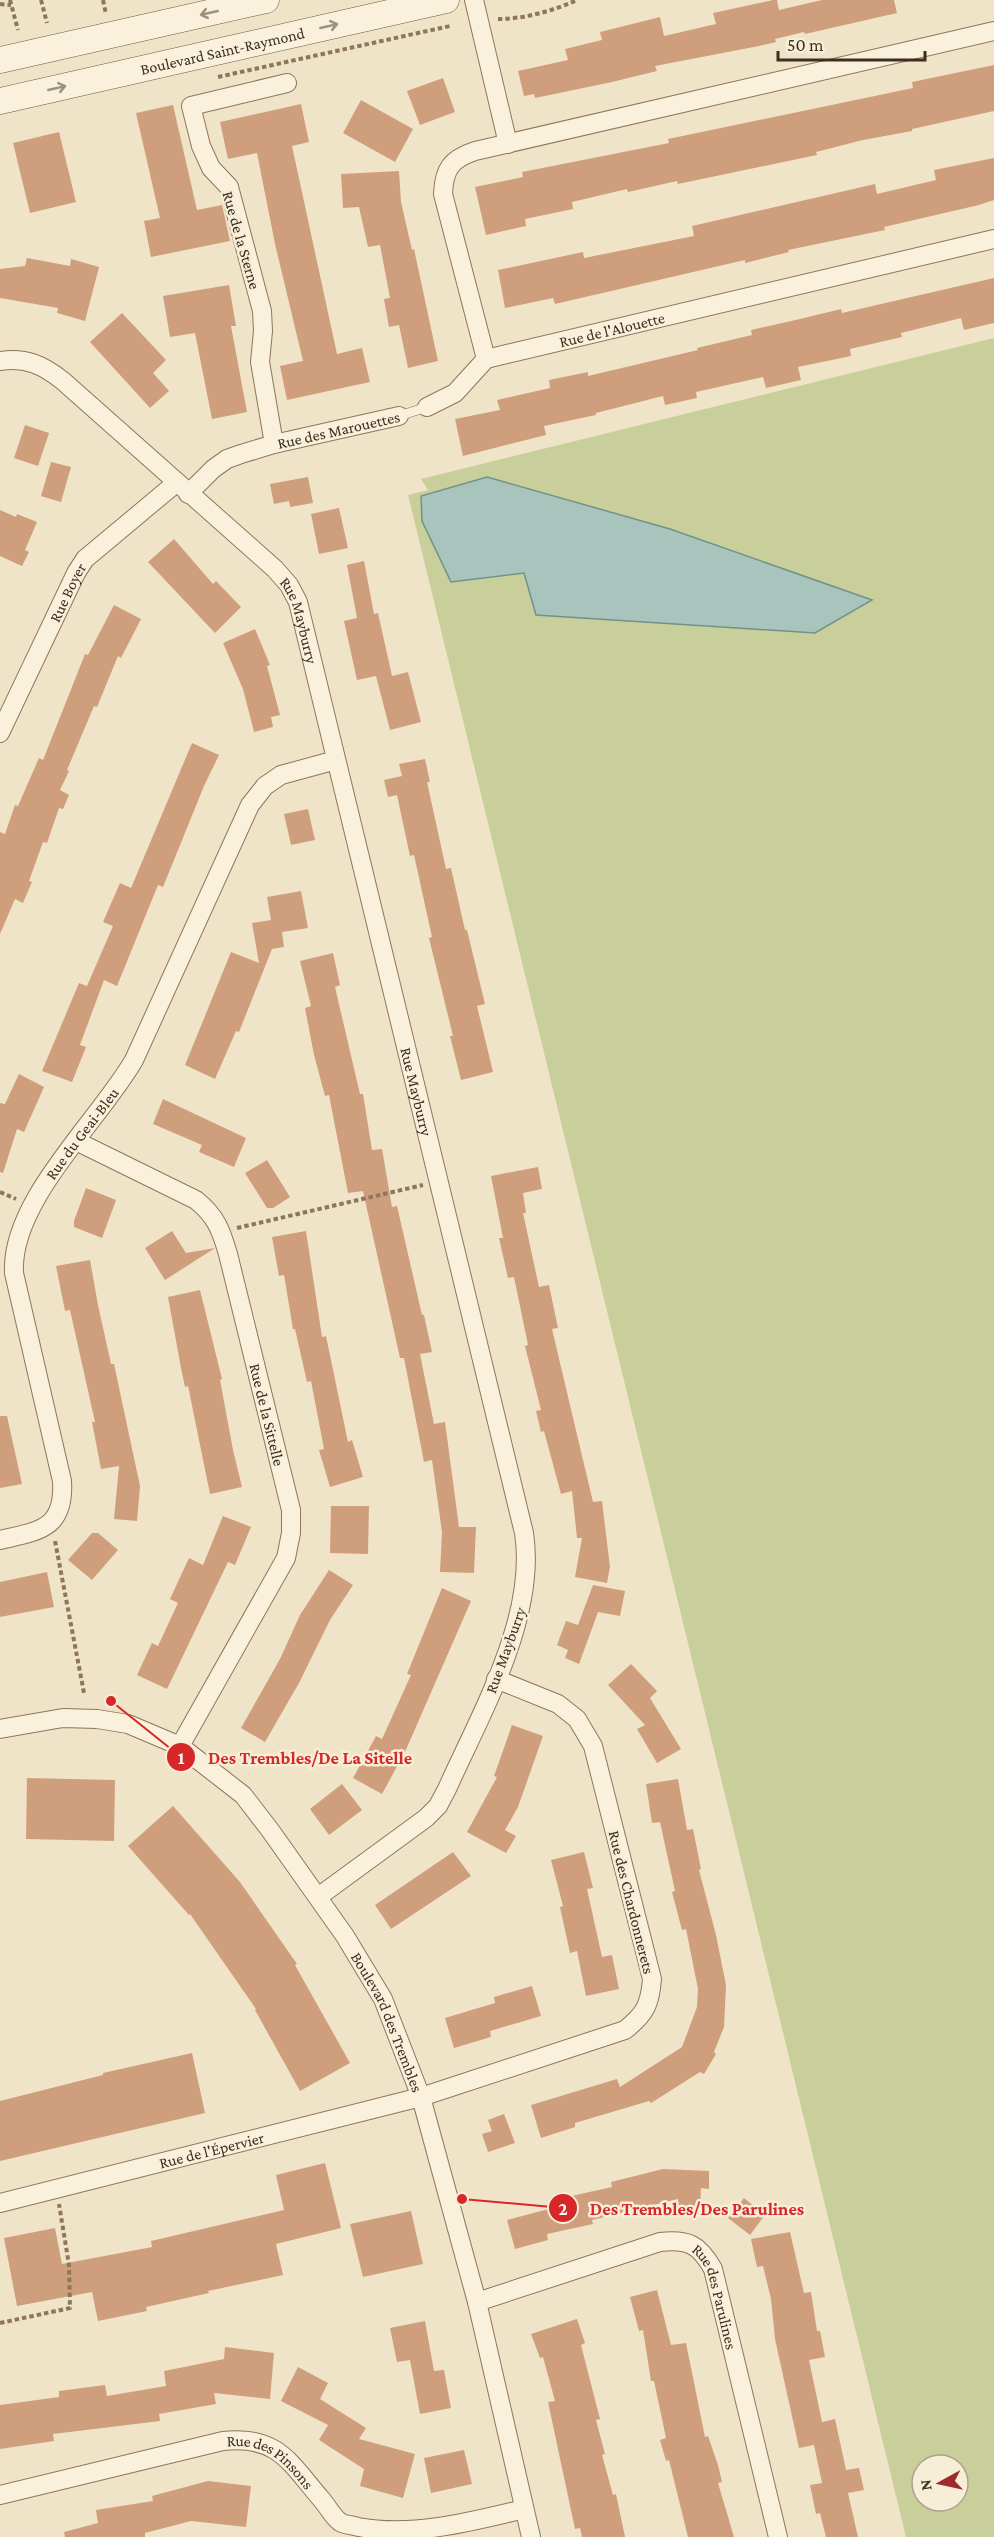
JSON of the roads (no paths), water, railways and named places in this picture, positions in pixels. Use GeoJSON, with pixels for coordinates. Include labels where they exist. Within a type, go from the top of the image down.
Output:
{"type":"FeatureCollection","features":[{"type":"Feature","properties":{"kind":"main road"},"geometry":{"type":"LineString","coordinates":[[0,60],[266,0]]}},
{"type":"Feature","properties":{"kind":"main road","name":"Boulevard Saint-Raymond"},"geometry":{"type":"LineString","coordinates":[[0,101],[446,0]]}},
{"type":"Feature","properties":{"kind":"street"},"geometry":{"type":"LineString","coordinates":[[474,0],[508,144]]}},
{"type":"Feature","properties":{"kind":"street"},"geometry":{"type":"LineString","coordinates":[[486,359],[443,194],[444,179],[449,166],[461,156],[994,31]]}},
{"type":"Feature","properties":{"kind":"street","name":"Rue de la Sterne"},"geometry":{"type":"LineString","coordinates":[[274,444],[260,362],[262,311],[250,261],[229,187],[211,168],[201,146],[191,106],[287,83]]}},
{"type":"Feature","properties":{"kind":"street","name":"Rue de l'Alouette"},"geometry":{"type":"LineString","coordinates":[[486,359],[994,239]]}},
{"type":"Feature","properties":{"kind":"street","name":"Rue Mayburry"},"geometry":{"type":"LineString","coordinates":[[0,361],[12,359],[30,361],[46,368],[275,569],[289,585],[298,602],[527,1551],[526,1581],[520,1612],[496,1679],[438,1806],[426,1818],[318,1897]]}},
{"type":"Feature","properties":{"kind":"street","name":"Rue des Marouettes"},"geometry":{"type":"LineString","coordinates":[[427,407],[455,393],[486,359]]}},
{"type":"Feature","properties":{"kind":"street","name":"Rue des Marouettes"},"geometry":{"type":"LineString","coordinates":[[182,488],[227,459],[274,444],[399,416]]}},
{"type":"Feature","properties":{"kind":"street","name":"Rue Boyer"},"geometry":{"type":"LineString","coordinates":[[0,733],[7,698],[85,559],[182,488]]}},
{"type":"Feature","properties":{"kind":"street","name":"Rue du Geai-Bleu"},"geometry":{"type":"LineString","coordinates":[[0,1540],[32,1533],[47,1526],[58,1513],[63,1499],[62,1481],[18,1297],[13,1256],[18,1236],[58,1163],[124,1078],[134,1060],[250,805],[265,786],[281,775],[336,760]]}},
{"type":"Feature","properties":{"kind":"street","name":"Rue de la Sittelle"},"geometry":{"type":"LineString","coordinates":[[76,1141],[196,1200],[210,1211],[222,1231],[291,1510],[291,1533],[286,1558],[180,1746]]}},
{"type":"Feature","properties":{"kind":"street","name":"Rue des Chardonnerets"},"geometry":{"type":"LineString","coordinates":[[421,2097],[625,2030],[642,2016],[650,1998],[652,1979],[593,1746],[577,1719],[558,1704],[496,1679]]}},
{"type":"Feature","properties":{"kind":"street","name":"Boulevard des Trembles"},"geometry":{"type":"LineString","coordinates":[[0,1729],[63,1718],[97,1719],[128,1724],[180,1746],[243,1795],[318,1897],[364,1966],[383,1999],[421,2097],[477,2302],[531,2537]]}},
{"type":"Feature","properties":{"kind":"street","name":"Rue de l'Épervier"},"geometry":{"type":"LineString","coordinates":[[0,2203],[421,2097]]}},
{"type":"Feature","properties":{"kind":"street","name":"Rue des Parulines"},"geometry":{"type":"LineString","coordinates":[[477,2302],[660,2242],[677,2240],[692,2244],[705,2253],[713,2269],[778,2537]]}},
{"type":"Feature","properties":{"kind":"street","name":"Rue des Pinsons"},"geometry":{"type":"LineString","coordinates":[[0,2495],[223,2441],[256,2440],[272,2447],[286,2459],[338,2529],[410,2534],[524,2509]]}},
{"type":"Feature","properties":{"kind":"lane","name":"Rue des Marouettes"},"geometry":{"type":"LineString","coordinates":[[399,416],[427,407]]}},
{"type":"Feature","properties":{"kind":"water"},"geometry":{"type":"Polygon","coordinates":[[[487,477],[670,529],[872,600],[815,633],[536,615],[524,573],[451,582],[422,521],[421,496],[487,477]]]}},
{"type":"Feature","properties":{"kind":"place","name":"Des Trembles/De La Sitelle"},"geometry":{"type":"Point","coordinates":[111,1701]}},
{"type":"Feature","properties":{"kind":"place","name":"Des Trembles/Des Parulines"},"geometry":{"type":"Point","coordinates":[462,2199]}}]}
